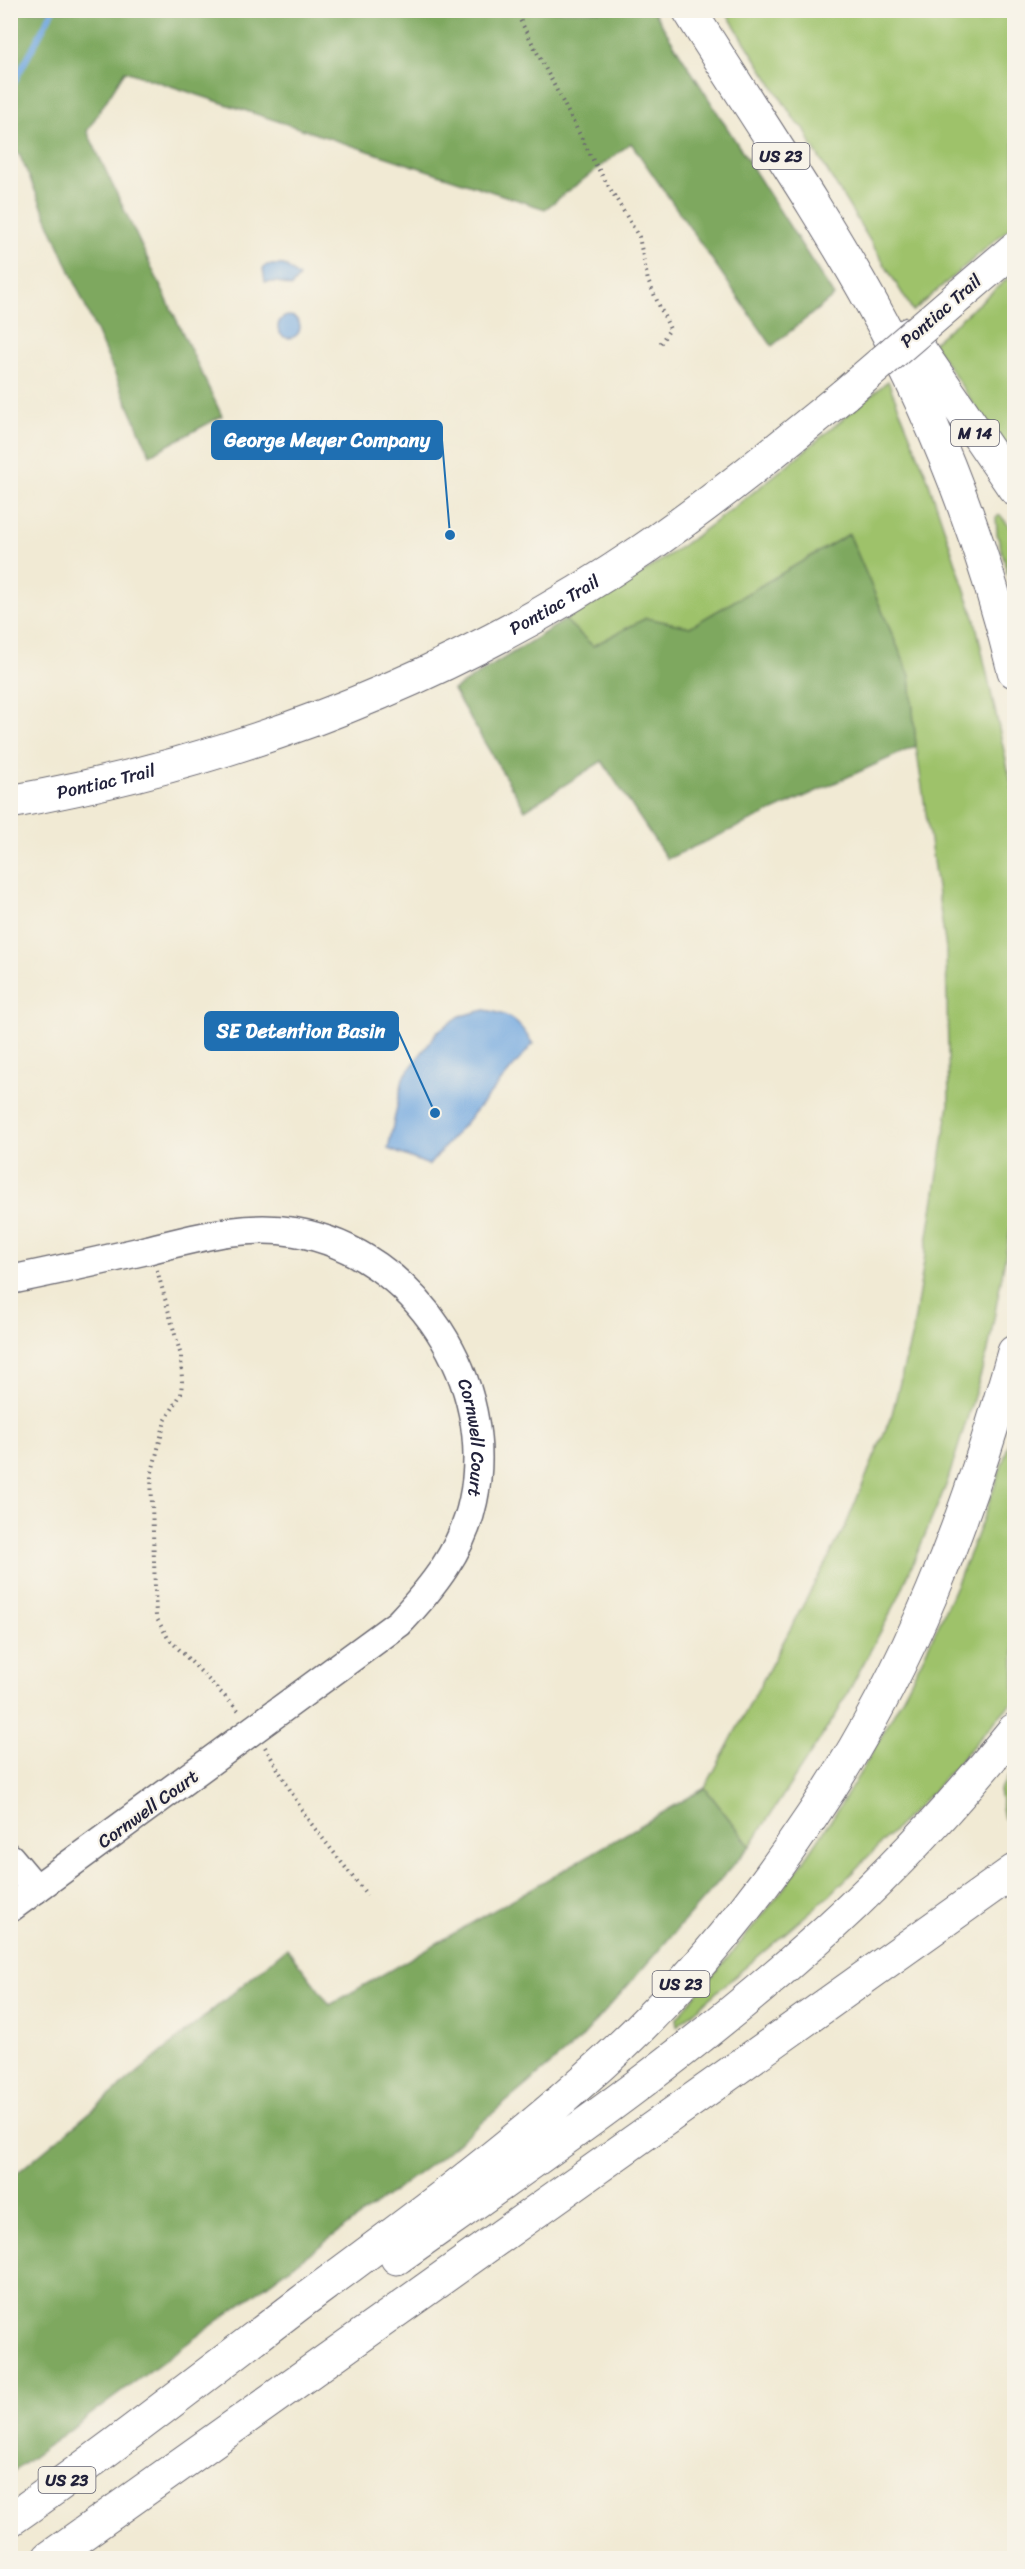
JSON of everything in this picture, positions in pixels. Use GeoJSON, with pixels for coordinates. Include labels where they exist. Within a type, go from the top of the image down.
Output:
{"type":"FeatureCollection","features":[{"type":"Feature","properties":{"kind":"main road","name":"US 23"},"geometry":{"type":"LineString","coordinates":[[689,10],[872,303],[915,389],[977,537],[1014,671]]}},
{"type":"Feature","properties":{"kind":"main road","name":"M 14"},"geometry":{"type":"LineString","coordinates":[[707,10],[936,378],[1014,488]]}},
{"type":"Feature","properties":{"kind":"main road","name":"Pontiac Trail"},"geometry":{"type":"LineString","coordinates":[[10,802],[146,774],[251,743],[344,710],[431,672],[537,616],[642,550],[742,477],[845,394],[1014,249]]}},
{"type":"Feature","properties":{"kind":"main road","name":"US 23"},"geometry":{"type":"LineString","coordinates":[[10,2520],[123,2440],[213,2369],[482,2167],[569,2093],[676,1989],[738,1917],[812,1816],[860,1738],[904,1656],[957,1537],[987,1449],[1014,1352]]}},
{"type":"Feature","properties":{"kind":"main road"},"geometry":{"type":"LineString","coordinates":[[123,2440],[222,2382],[502,2184],[686,2049],[809,1946],[903,1855],[1014,1730]]}},
{"type":"Feature","properties":{"kind":"main road","name":"US 23"},"geometry":{"type":"LineString","coordinates":[[49,2559],[333,2358],[689,2100],[1014,1871]]}},
{"type":"Feature","properties":{"kind":"street","name":"Cornwell Court"},"geometry":{"type":"LineString","coordinates":[[10,1281],[221,1232],[275,1230],[305,1235],[351,1251],[402,1287],[429,1315],[443,1335],[457,1362],[473,1413],[478,1447],[473,1503],[448,1565],[425,1596],[399,1623],[255,1731],[10,1908]]}},
{"type":"Feature","properties":{"kind":"street"},"geometry":{"type":"LineString","coordinates":[[10,1858],[36,1889]]}},
{"type":"Feature","properties":{"kind":"path"},"geometry":{"type":"LineString","coordinates":[[515,10],[593,160],[639,237],[648,281],[670,329],[660,344]]}},
{"type":"Feature","properties":{"kind":"path"},"geometry":{"type":"LineString","coordinates":[[152,1249],[181,1356],[182,1381],[181,1394],[165,1421],[151,1476],[156,1617],[168,1638],[230,1699],[255,1731],[306,1817],[367,1895]]}},
{"type":"Feature","properties":{"kind":"green space"},"geometry":{"type":"Polygon","coordinates":[[[10,11],[653,11],[834,296],[772,346],[631,143],[545,209],[125,71],[87,131],[222,416],[150,455],[20,156],[11,148],[10,11]]]}},
{"type":"Feature","properties":{"kind":"green space"},"geometry":{"type":"Polygon","coordinates":[[[725,11],[1014,11],[1014,224],[913,311],[812,146],[804,128],[796,122],[725,11]]]}},
{"type":"Feature","properties":{"kind":"green space"},"geometry":{"type":"Polygon","coordinates":[[[1014,273],[1014,465],[933,343],[1014,273]]]}},
{"type":"Feature","properties":{"kind":"green space"},"geometry":{"type":"Polygon","coordinates":[[[888,381],[926,474],[975,620],[1014,796],[1014,1209],[988,1351],[947,1483],[898,1599],[837,1713],[750,1846],[705,1788],[846,1525],[892,1414],[913,1330],[949,1104],[946,949],[916,746],[910,676],[849,534],[690,627],[646,618],[593,646],[565,620],[609,595],[692,539],[772,478],[888,381]]]}},
{"type":"Feature","properties":{"kind":"green space"},"geometry":{"type":"Polygon","coordinates":[[[1000,515],[1014,532],[1014,597],[997,534],[996,517],[1000,515]]]}},
{"type":"Feature","properties":{"kind":"green space"},"geometry":{"type":"Polygon","coordinates":[[[849,534],[910,676],[916,746],[667,859],[602,761],[525,810],[453,690],[565,620],[593,646],[646,618],[690,627],[849,534]]]}},
{"type":"Feature","properties":{"kind":"green space"},"geometry":{"type":"Polygon","coordinates":[[[1014,1427],[1014,1700],[931,1793],[831,1894],[677,2026],[676,2019],[795,1874],[873,1751],[902,1699],[953,1593],[996,1483],[1014,1427]]]}},
{"type":"Feature","properties":{"kind":"green space"},"geometry":{"type":"Polygon","coordinates":[[[1014,1768],[1014,1826],[1004,1818],[999,1791],[1014,1768]]]}},
{"type":"Feature","properties":{"kind":"green space"},"geometry":{"type":"Polygon","coordinates":[[[705,1788],[750,1846],[580,2040],[438,2159],[11,2473],[11,2178],[287,1948],[330,2005],[705,1788]]]}},
{"type":"Feature","properties":{"kind":"water"},"geometry":{"type":"Polygon","coordinates":[[[267,265],[284,265],[299,277],[291,287],[278,282],[265,282],[263,268],[267,265]]]}},
{"type":"Feature","properties":{"kind":"water"},"geometry":{"type":"Polygon","coordinates":[[[289,316],[297,319],[300,327],[297,335],[289,338],[281,335],[278,327],[281,319],[289,316]]]}},
{"type":"Feature","properties":{"kind":"water"},"geometry":{"type":"Polygon","coordinates":[[[485,1010],[514,1020],[533,1044],[429,1165],[388,1149],[403,1078],[437,1032],[460,1016],[485,1010]]]}},
{"type":"Feature","properties":{"kind":"waterway"},"geometry":{"type":"LineString","coordinates":[[10,90],[53,10]]}},
{"type":"Feature","properties":{"kind":"place","name":"George Meyer Company"},"geometry":{"type":"Point","coordinates":[450,535]}},
{"type":"Feature","properties":{"kind":"place","name":"SE Detention Basin"},"geometry":{"type":"Point","coordinates":[435,1113]}}]}
